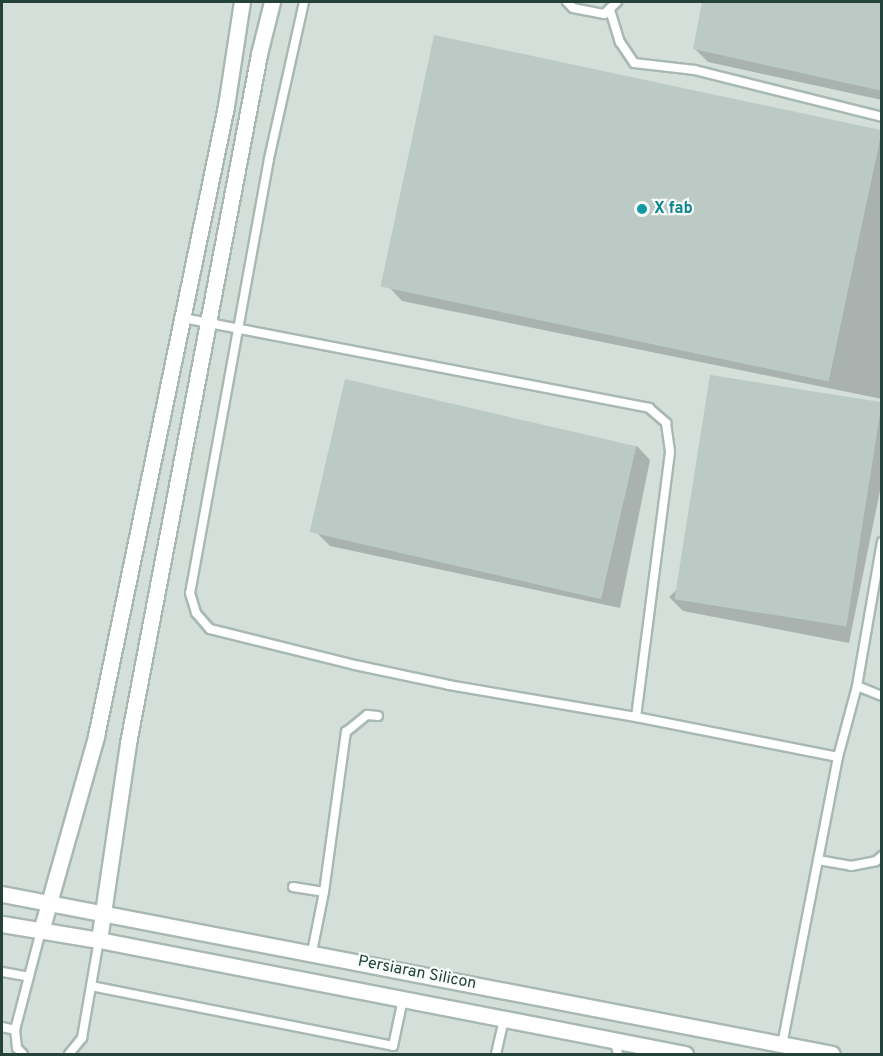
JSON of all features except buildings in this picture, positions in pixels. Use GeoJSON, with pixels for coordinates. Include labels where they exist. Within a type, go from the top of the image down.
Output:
{"type":"FeatureCollection","features":[{"type":"Feature","properties":{"kind":"street"},"geometry":{"type":"LineString","coordinates":[[40,931],[96,736],[226,106],[242,2]]}},
{"type":"Feature","properties":{"kind":"street"},"geometry":{"type":"LineString","coordinates":[[99,940],[128,744],[259,54],[272,2]]}},
{"type":"Feature","properties":{"kind":"street","name":"Persiaran Silicon"},"geometry":{"type":"LineString","coordinates":[[2,894],[832,1054]]}},
{"type":"Feature","properties":{"kind":"street","name":"Persiaran Silicon"},"geometry":{"type":"LineString","coordinates":[[2,924],[99,940],[685,1054]]}},
{"type":"Feature","properties":{"kind":"lane"},"geometry":{"type":"LineString","coordinates":[[304,2],[269,159],[237,327],[190,593],[196,613],[210,629],[449,685],[636,717],[838,757]]}},
{"type":"Feature","properties":{"kind":"lane"},"geometry":{"type":"LineString","coordinates":[[567,2],[573,8],[594,14],[604,14],[617,2]]}},
{"type":"Feature","properties":{"kind":"lane"},"geometry":{"type":"LineString","coordinates":[[610,10],[620,42],[634,63],[695,70],[882,117]]}},
{"type":"Feature","properties":{"kind":"lane"},"geometry":{"type":"LineString","coordinates":[[183,318],[649,408],[666,423],[669,452],[636,717]]}},
{"type":"Feature","properties":{"kind":"lane"},"geometry":{"type":"LineString","coordinates":[[782,1046],[838,757],[857,686],[882,542]]}},
{"type":"Feature","properties":{"kind":"lane"},"geometry":{"type":"LineString","coordinates":[[857,686],[882,696]]}},
{"type":"Feature","properties":{"kind":"lane"},"geometry":{"type":"LineString","coordinates":[[312,952],[324,892],[346,732],[366,715],[378,716]]}},
{"type":"Feature","properties":{"kind":"lane"},"geometry":{"type":"LineString","coordinates":[[818,860],[851,866],[876,861],[882,856]]}},
{"type":"Feature","properties":{"kind":"lane"},"geometry":{"type":"LineString","coordinates":[[293,887],[324,892]]}},
{"type":"Feature","properties":{"kind":"lane"},"geometry":{"type":"LineString","coordinates":[[23,1054],[17,1048],[15,1030],[40,931]]}},
{"type":"Feature","properties":{"kind":"lane"},"geometry":{"type":"LineString","coordinates":[[69,1054],[82,1038],[99,940]]}},
{"type":"Feature","properties":{"kind":"lane"},"geometry":{"type":"LineString","coordinates":[[2,972],[29,977]]}},
{"type":"Feature","properties":{"kind":"lane"},"geometry":{"type":"LineString","coordinates":[[91,986],[393,1046],[403,999]]}},
{"type":"Feature","properties":{"kind":"lane"},"geometry":{"type":"LineString","coordinates":[[496,1054],[504,1018]]}},
{"type":"Feature","properties":{"kind":"lane"},"geometry":{"type":"LineString","coordinates":[[2,1028],[15,1030]]}},
{"type":"Feature","properties":{"kind":"lane"},"geometry":{"type":"LineString","coordinates":[[614,1039],[618,1054]]}},
{"type":"Feature","properties":{"kind":"shaded area"},"geometry":{"type":"Polygon","coordinates":[[[2,2],[881,2],[881,1054],[2,1054],[2,2]]]}},
{"type":"Feature","properties":{"kind":"place","name":"X fab"},"geometry":{"type":"Point","coordinates":[642,209]}}]}
